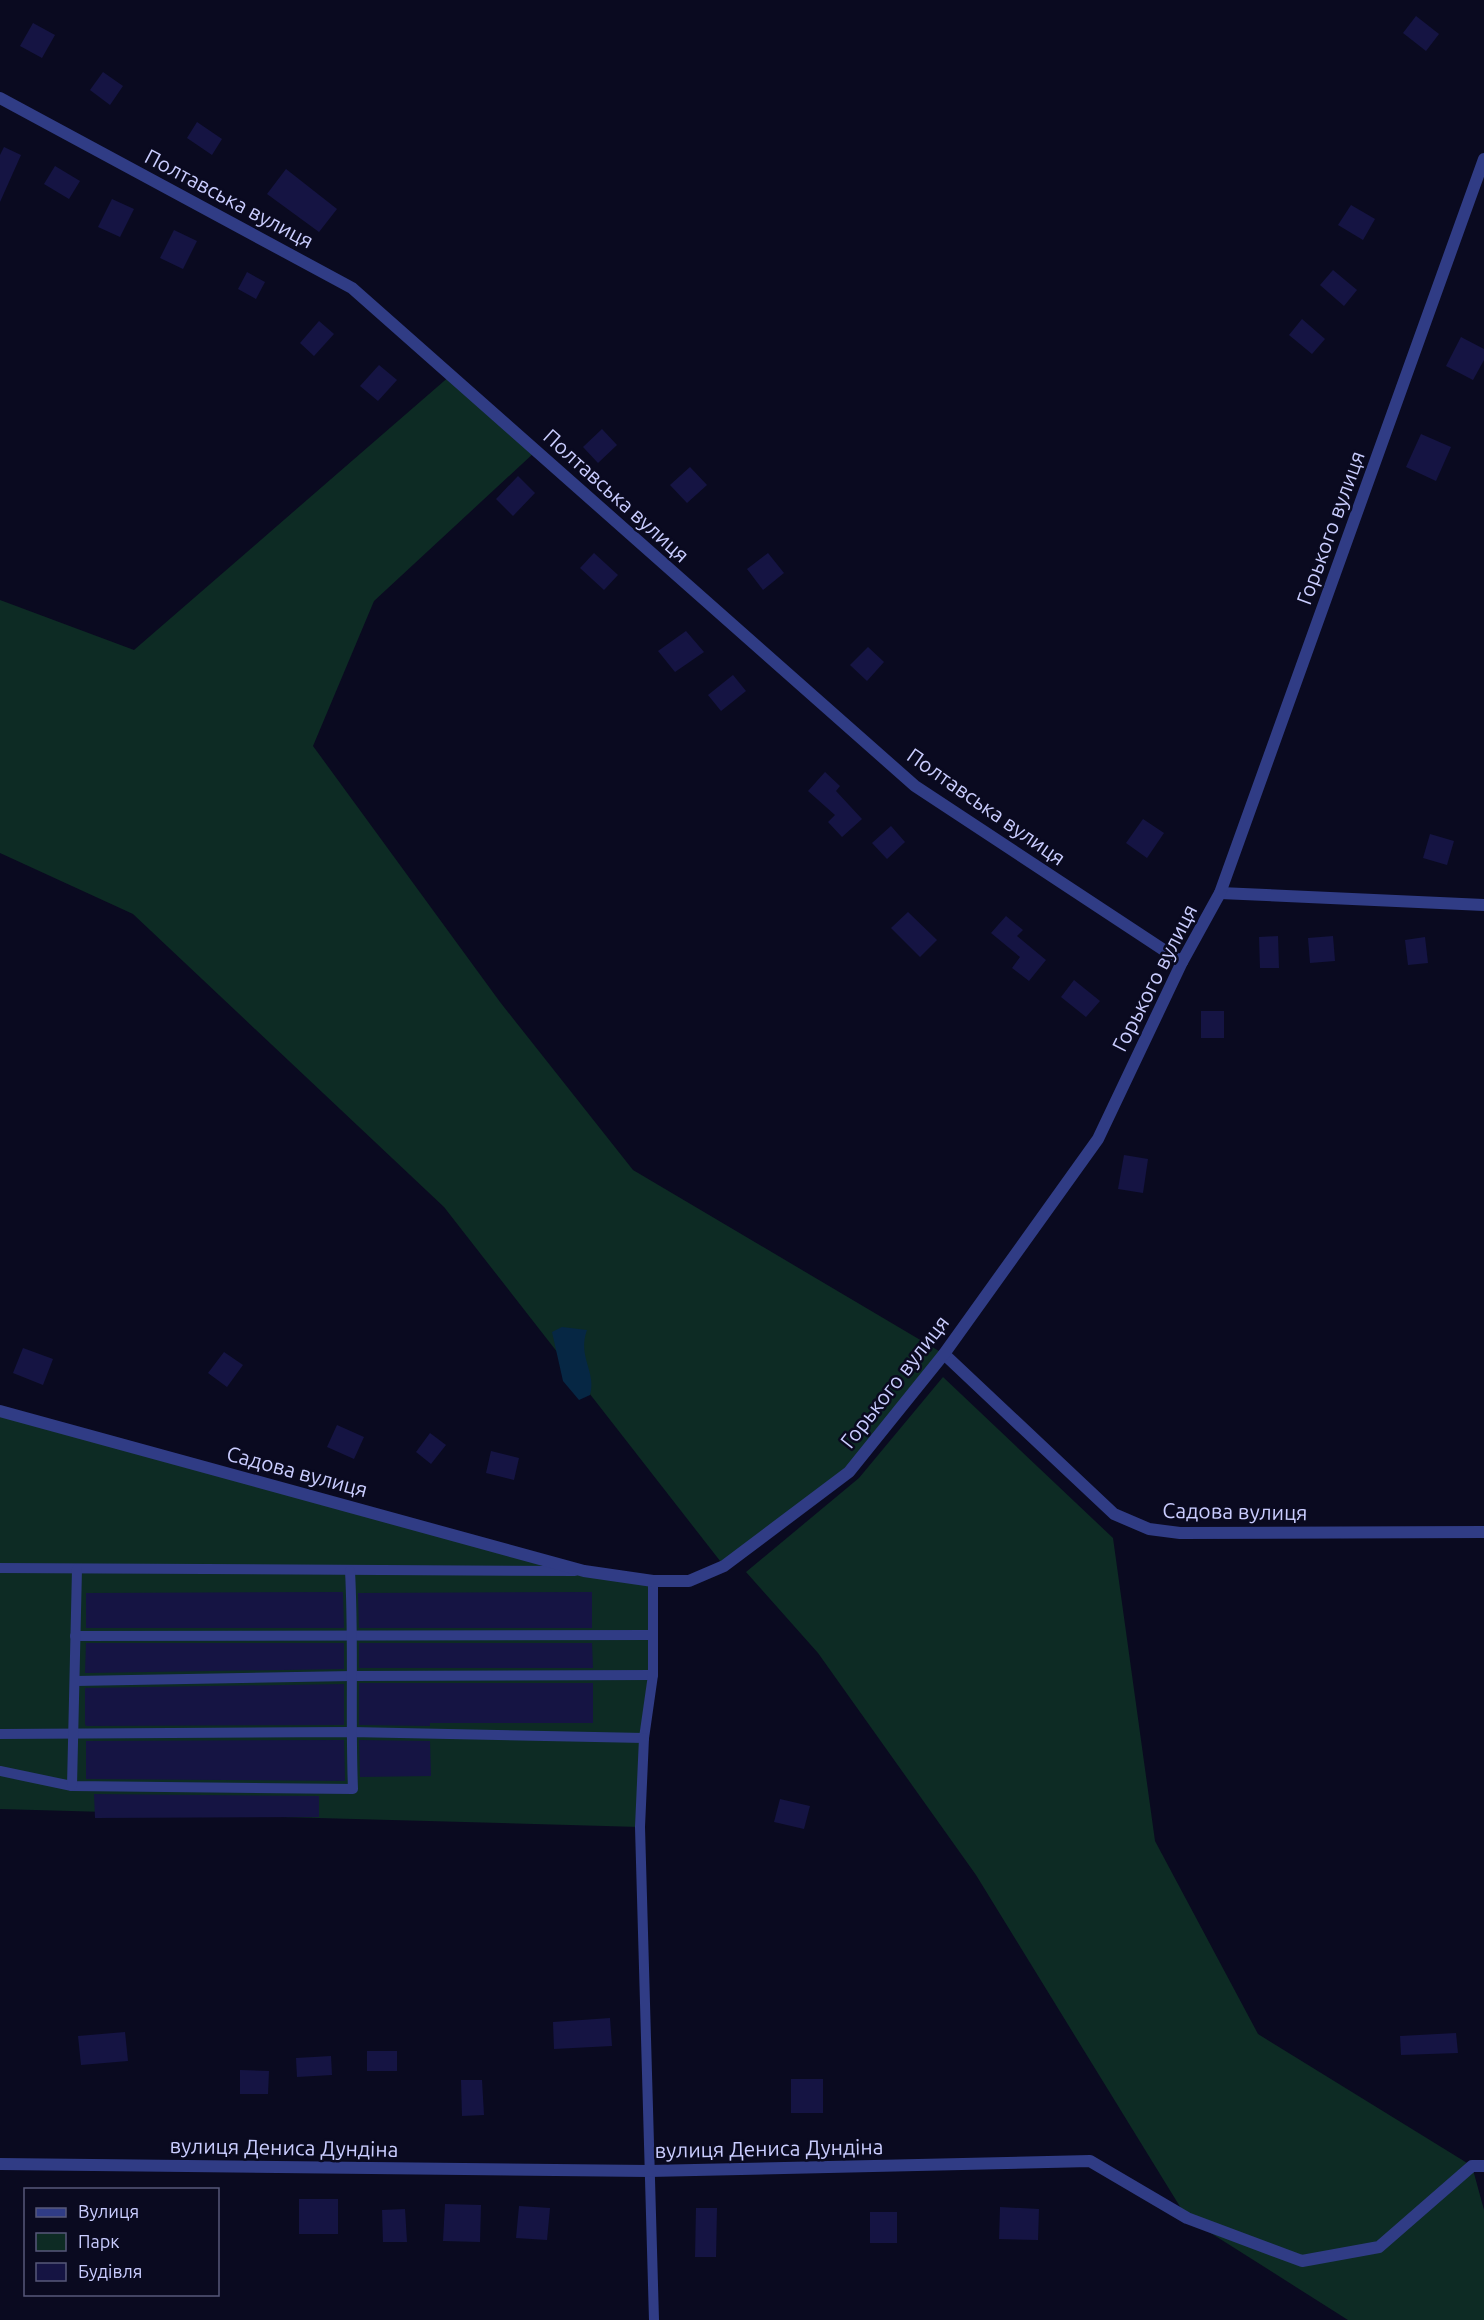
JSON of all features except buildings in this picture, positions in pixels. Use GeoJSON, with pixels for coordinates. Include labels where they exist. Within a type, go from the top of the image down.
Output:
{"type":"FeatureCollection","features":[{"type":"Feature","properties":{"kind":"street","name":"Полтавська вулиця"},"geometry":{"type":"LineString","coordinates":[[0,98],[352,288],[915,786],[1182,962]]}},
{"type":"Feature","properties":{"kind":"street","name":"Горького вулиця"},"geometry":{"type":"LineString","coordinates":[[584,1571],[653,1581],[689,1581],[724,1566],[849,1472],[944,1354],[1098,1139],[1182,962],[1221,893],[1484,159]]}},
{"type":"Feature","properties":{"kind":"street"},"geometry":{"type":"LineString","coordinates":[[1221,893],[1484,905]]}},
{"type":"Feature","properties":{"kind":"street","name":"Садова вулиця"},"geometry":{"type":"LineString","coordinates":[[944,1354],[1114,1514],[1149,1529],[1180,1533],[1484,1532]]}},
{"type":"Feature","properties":{"kind":"street","name":"Садова вулиця"},"geometry":{"type":"LineString","coordinates":[[0,1411],[584,1571]]}},
{"type":"Feature","properties":{"kind":"street","name":"вулиця Дениса Дундіна"},"geometry":{"type":"LineString","coordinates":[[0,2164],[649,2171],[1090,2162],[1187,2218],[1302,2261],[1379,2247],[1472,2166],[1484,2166]]}},
{"type":"Feature","properties":{"kind":"lane"},"geometry":{"type":"LineString","coordinates":[[0,1568],[584,1571]]}},
{"type":"Feature","properties":{"kind":"lane"},"geometry":{"type":"LineString","coordinates":[[72,1786],[77,1569]]}},
{"type":"Feature","properties":{"kind":"lane"},"geometry":{"type":"LineString","coordinates":[[0,1771],[72,1786],[353,1789],[351,1676],[353,1635],[350,1571]]}},
{"type":"Feature","properties":{"kind":"lane"},"geometry":{"type":"LineString","coordinates":[[653,1581],[653,1675],[644,1738],[640,1827],[654,2320]]}},
{"type":"Feature","properties":{"kind":"lane"},"geometry":{"type":"LineString","coordinates":[[75,1636],[653,1635]]}},
{"type":"Feature","properties":{"kind":"lane"},"geometry":{"type":"LineString","coordinates":[[75,1681],[351,1676],[653,1675]]}},
{"type":"Feature","properties":{"kind":"lane"},"geometry":{"type":"LineString","coordinates":[[0,1734],[351,1732],[644,1738]]}},
{"type":"Feature","properties":{"kind":"green space"},"geometry":{"type":"Polygon","coordinates":[[[451,375],[536,451],[374,601],[313,746],[500,1002],[633,1170],[944,1354],[849,1472],[724,1566],[444,1207],[133,914],[0,853],[0,600],[134,650],[451,375]]]}},
{"type":"Feature","properties":{"kind":"green space"},"geometry":{"type":"Polygon","coordinates":[[[943,1377],[1113,1538],[1155,1841],[1258,2034],[1472,2166],[1484,2210],[1484,2320],[1348,2320],[1187,2218],[976,1875],[818,1653],[746,1572],[859,1478],[943,1377]]]}},
{"type":"Feature","properties":{"kind":"green space"},"geometry":{"type":"Polygon","coordinates":[[[0,1411],[584,1571],[653,1581],[640,1827],[0,1809],[0,1411]]]}},
{"type":"Feature","properties":{"kind":"water"},"geometry":{"type":"Polygon","coordinates":[[[562,1327],[587,1330],[584,1348],[591,1387],[590,1395],[579,1400],[563,1381],[552,1332],[562,1327]]]}}]}
